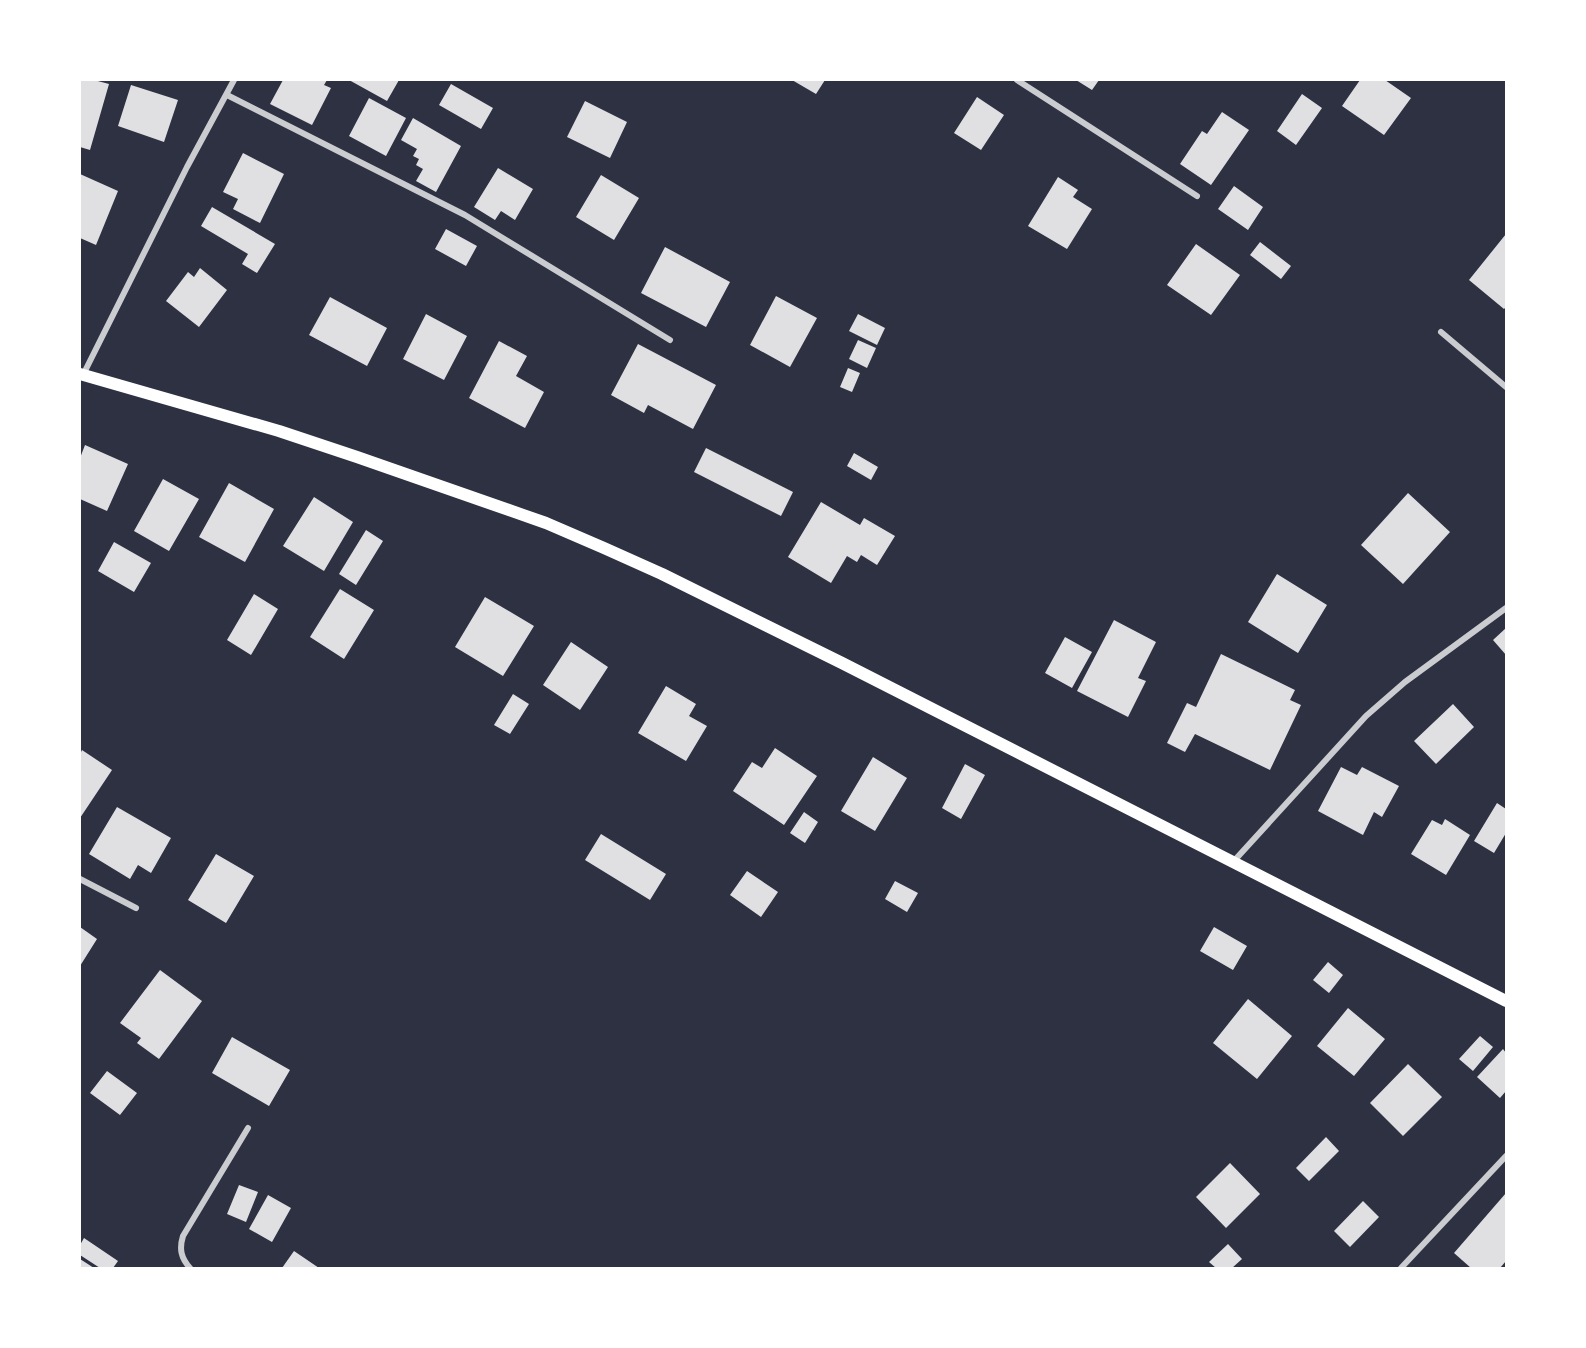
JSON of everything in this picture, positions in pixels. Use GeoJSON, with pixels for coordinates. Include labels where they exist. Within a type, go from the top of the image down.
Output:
{"type":"FeatureCollection","features":[{"type":"Feature","properties":{"kind":"main road"},"geometry":{"type":"LineString","coordinates":[[81,374],[279,431],[453,489],[546,523],[701,593],[1506,1001]]}},
{"type":"Feature","properties":{"kind":"street"},"geometry":{"type":"LineString","coordinates":[[81,374],[234,80]]}},
{"type":"Feature","properties":{"kind":"street"},"geometry":{"type":"LineString","coordinates":[[1017,80],[1197,196]]}},
{"type":"Feature","properties":{"kind":"street"},"geometry":{"type":"LineString","coordinates":[[227,94],[465,215],[670,340]]}},
{"type":"Feature","properties":{"kind":"street"},"geometry":{"type":"LineString","coordinates":[[1441,332],[1506,387]]}},
{"type":"Feature","properties":{"kind":"street"},"geometry":{"type":"LineString","coordinates":[[1233,862],[1366,716],[1405,682],[1506,608]]}},
{"type":"Feature","properties":{"kind":"street"},"geometry":{"type":"LineString","coordinates":[[80,879],[136,908]]}},
{"type":"Feature","properties":{"kind":"street"},"geometry":{"type":"LineString","coordinates":[[190,1269],[183,1260],[180,1246],[183,1236],[248,1128]]}},
{"type":"Feature","properties":{"kind":"street"},"geometry":{"type":"LineString","coordinates":[[1401,1269],[1506,1156]]}},
{"type":"Feature","properties":{"kind":"building"},"geometry":{"type":"Polygon","coordinates":[[[80,80],[94,80],[109,84],[90,150],[80,147],[80,80]]]}},
{"type":"Feature","properties":{"kind":"building"},"geometry":{"type":"Polygon","coordinates":[[[283,80],[327,80],[324,85],[331,88],[312,125],[270,104],[283,80]]]}},
{"type":"Feature","properties":{"kind":"building"},"geometry":{"type":"Polygon","coordinates":[[[349,80],[399,80],[387,101],[349,80]]]}},
{"type":"Feature","properties":{"kind":"building"},"geometry":{"type":"Polygon","coordinates":[[[792,80],[825,80],[816,94],[792,80]]]}},
{"type":"Feature","properties":{"kind":"building"},"geometry":{"type":"Polygon","coordinates":[[[1076,80],[1099,80],[1092,90],[1076,80]]]}},
{"type":"Feature","properties":{"kind":"building"},"geometry":{"type":"Polygon","coordinates":[[[1360,80],[1385,80],[1411,98],[1384,135],[1342,106],[1360,80]]]}},
{"type":"Feature","properties":{"kind":"building"},"geometry":{"type":"Polygon","coordinates":[[[451,84],[493,108],[481,129],[439,105],[451,84]]]}},
{"type":"Feature","properties":{"kind":"building"},"geometry":{"type":"Polygon","coordinates":[[[131,85],[178,100],[164,142],[118,126],[131,85]]]}},
{"type":"Feature","properties":{"kind":"building"},"geometry":{"type":"Polygon","coordinates":[[[1302,94],[1322,108],[1296,145],[1277,131],[1302,94]]]}},
{"type":"Feature","properties":{"kind":"building"},"geometry":{"type":"Polygon","coordinates":[[[977,97],[1004,115],[981,150],[954,133],[977,97]]]}},
{"type":"Feature","properties":{"kind":"building"},"geometry":{"type":"Polygon","coordinates":[[[369,98],[406,118],[386,156],[349,136],[369,98]]]}},
{"type":"Feature","properties":{"kind":"building"},"geometry":{"type":"Polygon","coordinates":[[[585,101],[627,122],[610,158],[567,137],[585,101]]]}},
{"type":"Feature","properties":{"kind":"building"},"geometry":{"type":"Polygon","coordinates":[[[1222,112],[1249,130],[1211,185],[1180,164],[1202,131],[1207,134],[1222,112]]]}},
{"type":"Feature","properties":{"kind":"building"},"geometry":{"type":"Polygon","coordinates":[[[413,118],[461,146],[436,192],[416,181],[423,169],[416,165],[419,159],[413,156],[417,149],[401,140],[413,118]]]}},
{"type":"Feature","properties":{"kind":"building"},"geometry":{"type":"Polygon","coordinates":[[[243,153],[284,174],[260,223],[233,209],[238,199],[223,192],[243,153]]]}},
{"type":"Feature","properties":{"kind":"building"},"geometry":{"type":"Polygon","coordinates":[[[498,168],[533,189],[515,220],[501,211],[495,220],[474,207],[498,168]]]}},
{"type":"Feature","properties":{"kind":"building"},"geometry":{"type":"Polygon","coordinates":[[[80,174],[118,191],[96,245],[80,238],[80,174]]]}},
{"type":"Feature","properties":{"kind":"building"},"geometry":{"type":"Polygon","coordinates":[[[601,175],[639,198],[614,240],[576,217],[601,175]]]}},
{"type":"Feature","properties":{"kind":"building"},"geometry":{"type":"Polygon","coordinates":[[[1058,177],[1078,190],[1073,197],[1092,209],[1067,249],[1028,226],[1058,177]]]}},
{"type":"Feature","properties":{"kind":"building"},"geometry":{"type":"Polygon","coordinates":[[[1234,186],[1263,207],[1248,230],[1218,209],[1234,186]]]}},
{"type":"Feature","properties":{"kind":"building"},"geometry":{"type":"Polygon","coordinates":[[[212,207],[275,244],[257,273],[242,264],[248,254],[201,226],[212,207]]]}},
{"type":"Feature","properties":{"kind":"building"},"geometry":{"type":"Polygon","coordinates":[[[446,229],[477,246],[466,266],[435,249],[446,229]]]}},
{"type":"Feature","properties":{"kind":"building"},"geometry":{"type":"Polygon","coordinates":[[[1506,234],[1506,307],[1504,309],[1469,280],[1506,234]]]}},
{"type":"Feature","properties":{"kind":"building"},"geometry":{"type":"Polygon","coordinates":[[[1260,242],[1291,266],[1281,279],[1250,255],[1260,242]]]}},
{"type":"Feature","properties":{"kind":"building"},"geometry":{"type":"Polygon","coordinates":[[[1196,244],[1240,275],[1211,315],[1167,285],[1196,244]]]}},
{"type":"Feature","properties":{"kind":"building"},"geometry":{"type":"Polygon","coordinates":[[[665,247],[730,282],[706,327],[641,293],[665,247]]]}},
{"type":"Feature","properties":{"kind":"building"},"geometry":{"type":"Polygon","coordinates":[[[200,268],[227,290],[199,327],[166,301],[188,272],[194,277],[200,268]]]}},
{"type":"Feature","properties":{"kind":"building"},"geometry":{"type":"Polygon","coordinates":[[[776,296],[817,318],[790,367],[750,345],[776,296]]]}},
{"type":"Feature","properties":{"kind":"building"},"geometry":{"type":"Polygon","coordinates":[[[330,297],[387,328],[367,366],[309,335],[330,297]]]}},
{"type":"Feature","properties":{"kind":"building"},"geometry":{"type":"Polygon","coordinates":[[[426,314],[467,336],[444,380],[403,359],[426,314]]]}},
{"type":"Feature","properties":{"kind":"building"},"geometry":{"type":"Polygon","coordinates":[[[858,314],[885,328],[877,345],[849,331],[858,314]]]}},
{"type":"Feature","properties":{"kind":"building"},"geometry":{"type":"Polygon","coordinates":[[[858,340],[876,348],[867,368],[849,359],[858,340]]]}},
{"type":"Feature","properties":{"kind":"building"},"geometry":{"type":"Polygon","coordinates":[[[499,341],[527,356],[516,376],[544,392],[525,428],[469,398],[499,341]]]}},
{"type":"Feature","properties":{"kind":"building"},"geometry":{"type":"Polygon","coordinates":[[[638,344],[716,385],[693,429],[648,405],[644,413],[611,395],[638,344]]]}},
{"type":"Feature","properties":{"kind":"building"},"geometry":{"type":"Polygon","coordinates":[[[848,368],[860,373],[852,392],[840,387],[848,368]]]}},
{"type":"Feature","properties":{"kind":"building"},"geometry":{"type":"Polygon","coordinates":[[[85,445],[128,464],[107,511],[80,499],[80,458],[85,445]]]}},
{"type":"Feature","properties":{"kind":"building"},"geometry":{"type":"Polygon","coordinates":[[[706,448],[793,492],[781,516],[694,472],[706,448]]]}},
{"type":"Feature","properties":{"kind":"building"},"geometry":{"type":"Polygon","coordinates":[[[854,453],[878,467],[871,480],[847,466],[854,453]]]}},
{"type":"Feature","properties":{"kind":"building"},"geometry":{"type":"Polygon","coordinates":[[[163,479],[199,499],[169,551],[134,531],[163,479]]]}},
{"type":"Feature","properties":{"kind":"building"},"geometry":{"type":"Polygon","coordinates":[[[229,483],[274,509],[245,562],[199,537],[229,483]]]}},
{"type":"Feature","properties":{"kind":"building"},"geometry":{"type":"Polygon","coordinates":[[[1408,493],[1450,532],[1403,584],[1361,545],[1408,493]]]}},
{"type":"Feature","properties":{"kind":"building"},"geometry":{"type":"Polygon","coordinates":[[[314,497],[353,522],[324,571],[283,546],[314,497]]]}},
{"type":"Feature","properties":{"kind":"building"},"geometry":{"type":"Polygon","coordinates":[[[821,502],[860,525],[864,518],[895,536],[877,565],[861,555],[857,562],[847,556],[831,583],[788,557],[821,502]]]}},
{"type":"Feature","properties":{"kind":"building"},"geometry":{"type":"Polygon","coordinates":[[[366,530],[383,541],[356,585],[339,574],[366,530]]]}},
{"type":"Feature","properties":{"kind":"building"},"geometry":{"type":"Polygon","coordinates":[[[114,542],[151,563],[134,592],[98,571],[114,542]]]}},
{"type":"Feature","properties":{"kind":"building"},"geometry":{"type":"Polygon","coordinates":[[[1277,574],[1327,605],[1298,653],[1248,622],[1277,574]]]}},
{"type":"Feature","properties":{"kind":"building"},"geometry":{"type":"Polygon","coordinates":[[[340,589],[374,610],[344,659],[310,637],[340,589]]]}},
{"type":"Feature","properties":{"kind":"building"},"geometry":{"type":"Polygon","coordinates":[[[254,594],[278,609],[251,655],[227,640],[254,594]]]}},
{"type":"Feature","properties":{"kind":"building"},"geometry":{"type":"Polygon","coordinates":[[[485,597],[534,626],[503,676],[455,647],[485,597]]]}},
{"type":"Feature","properties":{"kind":"building"},"geometry":{"type":"Polygon","coordinates":[[[1114,620],[1156,642],[1138,678],[1146,681],[1128,717],[1077,691],[1114,620]]]}},
{"type":"Feature","properties":{"kind":"building"},"geometry":{"type":"Polygon","coordinates":[[[1506,628],[1506,655],[1493,640],[1506,628]]]}},
{"type":"Feature","properties":{"kind":"building"},"geometry":{"type":"Polygon","coordinates":[[[1065,637],[1092,652],[1072,688],[1045,673],[1065,637]]]}},
{"type":"Feature","properties":{"kind":"building"},"geometry":{"type":"Polygon","coordinates":[[[571,642],[608,667],[580,710],[543,685],[571,642]]]}},
{"type":"Feature","properties":{"kind":"building"},"geometry":{"type":"Polygon","coordinates":[[[1221,654],[1295,690],[1290,700],[1301,705],[1270,770],[1195,734],[1185,752],[1167,743],[1187,703],[1196,707],[1221,654]]]}},
{"type":"Feature","properties":{"kind":"building"},"geometry":{"type":"Polygon","coordinates":[[[666,686],[696,704],[689,716],[707,726],[686,761],[638,733],[666,686]]]}},
{"type":"Feature","properties":{"kind":"building"},"geometry":{"type":"Polygon","coordinates":[[[513,694],[529,704],[510,734],[494,725],[513,694]]]}},
{"type":"Feature","properties":{"kind":"building"},"geometry":{"type":"Polygon","coordinates":[[[1453,704],[1474,727],[1436,764],[1414,741],[1453,704]]]}},
{"type":"Feature","properties":{"kind":"building"},"geometry":{"type":"Polygon","coordinates":[[[775,748],[817,776],[784,825],[733,791],[752,762],[762,768],[775,748]]]}},
{"type":"Feature","properties":{"kind":"building"},"geometry":{"type":"Polygon","coordinates":[[[82,750],[112,770],[80,818],[80,754],[82,750]]]}},
{"type":"Feature","properties":{"kind":"building"},"geometry":{"type":"Polygon","coordinates":[[[873,757],[907,778],[875,831],[841,811],[873,757]]]}},
{"type":"Feature","properties":{"kind":"building"},"geometry":{"type":"Polygon","coordinates":[[[965,764],[985,775],[961,819],[942,808],[965,764]]]}},
{"type":"Feature","properties":{"kind":"building"},"geometry":{"type":"Polygon","coordinates":[[[1341,767],[1357,775],[1362,767],[1399,786],[1382,817],[1374,812],[1363,835],[1318,811],[1341,767]]]}},
{"type":"Feature","properties":{"kind":"building"},"geometry":{"type":"Polygon","coordinates":[[[1497,803],[1506,809],[1506,833],[1494,853],[1474,841],[1497,803]]]}},
{"type":"Feature","properties":{"kind":"building"},"geometry":{"type":"Polygon","coordinates":[[[117,807],[171,838],[151,873],[138,865],[130,879],[89,854],[117,807]]]}},
{"type":"Feature","properties":{"kind":"building"},"geometry":{"type":"Polygon","coordinates":[[[804,812],[818,822],[805,843],[790,833],[804,812]]]}},
{"type":"Feature","properties":{"kind":"building"},"geometry":{"type":"Polygon","coordinates":[[[1445,819],[1470,835],[1446,875],[1411,854],[1432,820],[1442,825],[1445,819]]]}},
{"type":"Feature","properties":{"kind":"building"},"geometry":{"type":"Polygon","coordinates":[[[601,834],[666,874],[650,900],[585,860],[601,834]]]}},
{"type":"Feature","properties":{"kind":"building"},"geometry":{"type":"Polygon","coordinates":[[[216,854],[254,876],[226,923],[188,900],[216,854]]]}},
{"type":"Feature","properties":{"kind":"building"},"geometry":{"type":"Polygon","coordinates":[[[747,871],[778,892],[761,917],[730,895],[747,871]]]}},
{"type":"Feature","properties":{"kind":"building"},"geometry":{"type":"Polygon","coordinates":[[[895,881],[918,893],[907,912],[885,899],[895,881]]]}},
{"type":"Feature","properties":{"kind":"building"},"geometry":{"type":"Polygon","coordinates":[[[80,927],[97,939],[80,966],[80,927]]]}},
{"type":"Feature","properties":{"kind":"building"},"geometry":{"type":"Polygon","coordinates":[[[1214,927],[1247,946],[1233,970],[1200,951],[1214,927]]]}},
{"type":"Feature","properties":{"kind":"building"},"geometry":{"type":"Polygon","coordinates":[[[1328,962],[1343,975],[1329,993],[1313,980],[1328,962]]]}},
{"type":"Feature","properties":{"kind":"building"},"geometry":{"type":"Polygon","coordinates":[[[160,970],[202,1001],[159,1059],[137,1043],[141,1038],[120,1023],[160,970]]]}},
{"type":"Feature","properties":{"kind":"building"},"geometry":{"type":"Polygon","coordinates":[[[1248,999],[1292,1036],[1257,1079],[1213,1043],[1248,999]]]}},
{"type":"Feature","properties":{"kind":"building"},"geometry":{"type":"Polygon","coordinates":[[[1348,1008],[1385,1039],[1354,1076],[1317,1046],[1348,1008]]]}},
{"type":"Feature","properties":{"kind":"building"},"geometry":{"type":"Polygon","coordinates":[[[1480,1036],[1493,1047],[1473,1071],[1459,1059],[1480,1036]]]}},
{"type":"Feature","properties":{"kind":"building"},"geometry":{"type":"Polygon","coordinates":[[[232,1037],[290,1070],[269,1106],[212,1073],[232,1037]]]}},
{"type":"Feature","properties":{"kind":"building"},"geometry":{"type":"Polygon","coordinates":[[[1503,1049],[1506,1053],[1506,1091],[1500,1098],[1477,1077],[1503,1049]]]}},
{"type":"Feature","properties":{"kind":"building"},"geometry":{"type":"Polygon","coordinates":[[[1408,1064],[1442,1097],[1403,1136],[1370,1103],[1408,1064]]]}},
{"type":"Feature","properties":{"kind":"building"},"geometry":{"type":"Polygon","coordinates":[[[107,1071],[137,1093],[120,1115],[90,1093],[107,1071]]]}},
{"type":"Feature","properties":{"kind":"building"},"geometry":{"type":"Polygon","coordinates":[[[1326,1137],[1339,1151],[1309,1181],[1296,1168],[1326,1137]]]}},
{"type":"Feature","properties":{"kind":"building"},"geometry":{"type":"Polygon","coordinates":[[[1230,1163],[1260,1194],[1226,1228],[1196,1197],[1230,1163]]]}},
{"type":"Feature","properties":{"kind":"building"},"geometry":{"type":"Polygon","coordinates":[[[239,1185],[258,1192],[246,1222],[227,1214],[239,1185]]]}},
{"type":"Feature","properties":{"kind":"building"},"geometry":{"type":"Polygon","coordinates":[[[1506,1193],[1506,1261],[1500,1268],[1471,1268],[1454,1253],[1506,1193]]]}},
{"type":"Feature","properties":{"kind":"building"},"geometry":{"type":"Polygon","coordinates":[[[268,1195],[291,1208],[272,1242],[249,1229],[268,1195]]]}},
{"type":"Feature","properties":{"kind":"building"},"geometry":{"type":"Polygon","coordinates":[[[1363,1201],[1379,1217],[1350,1247],[1334,1231],[1363,1201]]]}},
{"type":"Feature","properties":{"kind":"building"},"geometry":{"type":"Polygon","coordinates":[[[84,1238],[118,1261],[113,1268],[100,1268],[80,1255],[80,1245],[84,1238]]]}},
{"type":"Feature","properties":{"kind":"building"},"geometry":{"type":"Polygon","coordinates":[[[1228,1244],[1242,1259],[1232,1268],[1216,1268],[1209,1262],[1228,1244]]]}},
{"type":"Feature","properties":{"kind":"building"},"geometry":{"type":"Polygon","coordinates":[[[294,1251],[319,1268],[282,1268],[294,1251]]]}},
{"type":"Feature","properties":{"kind":"building"},"geometry":{"type":"Polygon","coordinates":[[[80,1259],[94,1268],[80,1268],[80,1259]]]}}]}
